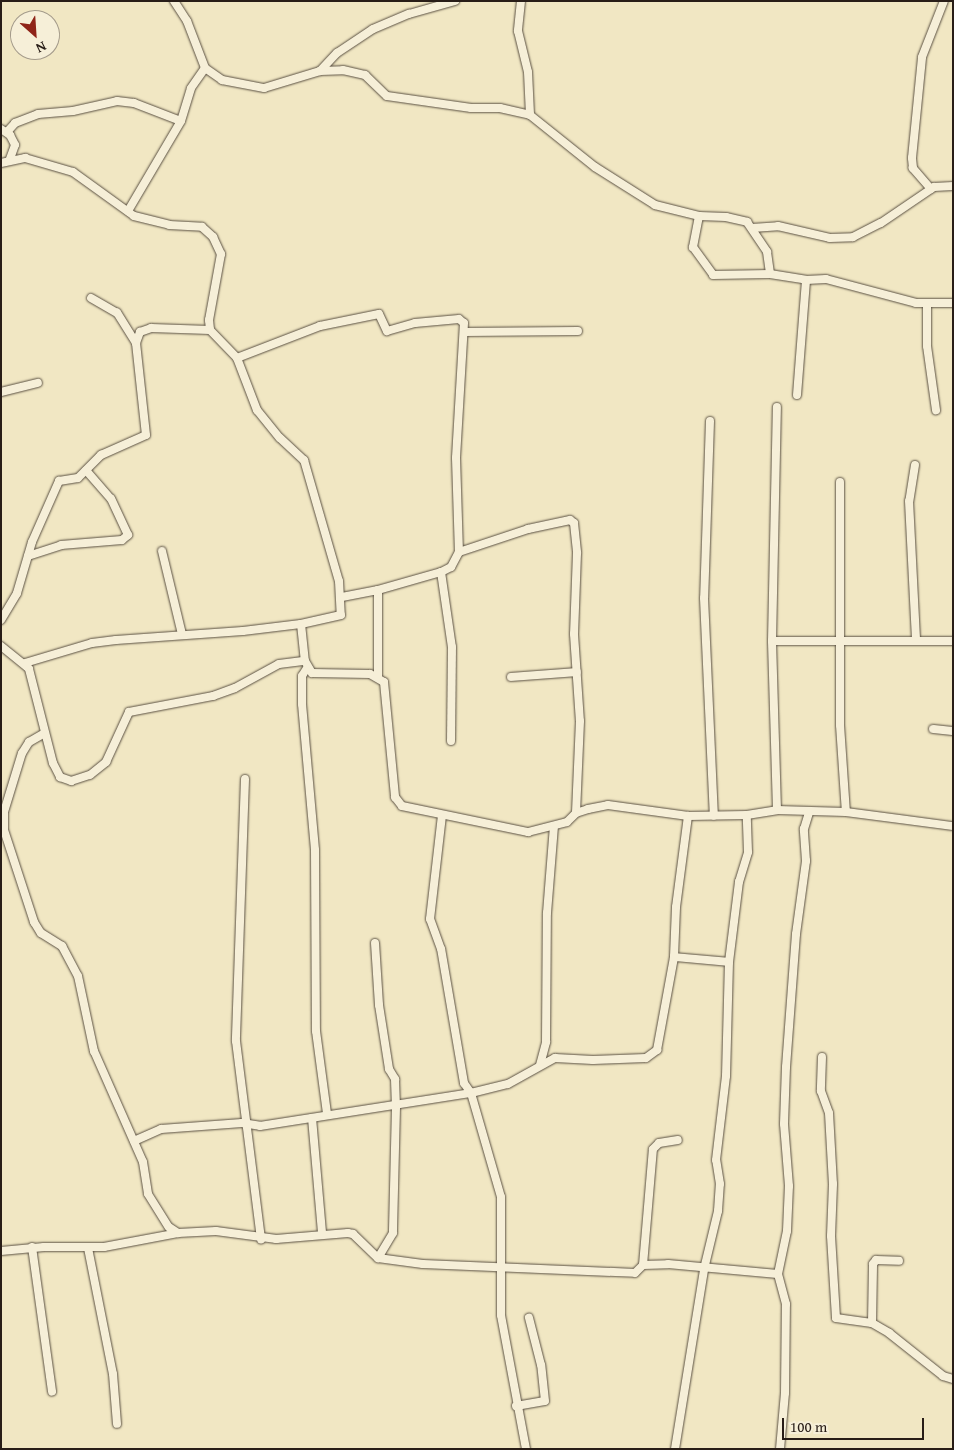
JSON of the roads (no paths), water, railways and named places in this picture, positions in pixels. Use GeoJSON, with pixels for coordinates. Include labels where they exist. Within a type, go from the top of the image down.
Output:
{"type":"FeatureCollection","features":[{"type":"Feature","properties":{"kind":"street"},"geometry":{"type":"LineString","coordinates":[[174,1],[187,21],[205,68],[230,83],[264,88],[320,71],[344,70],[366,75],[391,97],[472,108],[500,108],[530,115],[595,167],[647,200],[699,216],[731,218],[752,228],[778,226],[830,238],[853,237],[881,223],[931,189],[939,185],[953,186]]}},
{"type":"Feature","properties":{"kind":"street"},"geometry":{"type":"LineString","coordinates":[[320,71],[337,53],[373,29],[409,14],[455,1]]}},
{"type":"Feature","properties":{"kind":"street"},"geometry":{"type":"LineString","coordinates":[[521,1],[518,31],[528,72],[530,115]]}},
{"type":"Feature","properties":{"kind":"street"},"geometry":{"type":"LineString","coordinates":[[931,189],[913,168],[912,158],[922,57],[944,1]]}},
{"type":"Feature","properties":{"kind":"street"},"geometry":{"type":"LineString","coordinates":[[128,211],[181,121],[191,88],[205,68]]}},
{"type":"Feature","properties":{"kind":"street"},"geometry":{"type":"LineString","coordinates":[[25,158],[4,130],[38,114],[53,110],[73,111],[117,101],[134,103],[181,121]]}},
{"type":"Feature","properties":{"kind":"street"},"geometry":{"type":"LineString","coordinates":[[10,159],[15,145]]}},
{"type":"Feature","properties":{"kind":"street"},"geometry":{"type":"LineString","coordinates":[[1,163],[10,159],[25,158],[73,172],[128,211],[168,225],[202,227],[214,236],[221,254],[209,320],[210,330],[237,358],[257,410],[305,462],[332,548],[341,597],[340,615],[301,624],[243,631],[182,634],[92,643],[25,664]]}},
{"type":"Feature","properties":{"kind":"street"},"geometry":{"type":"LineString","coordinates":[[699,216],[693,247],[708,272],[713,275],[770,274],[806,280],[831,280],[860,291],[927,304],[953,303]]}},
{"type":"Feature","properties":{"kind":"street"},"geometry":{"type":"LineString","coordinates":[[752,228],[767,252],[770,274]]}},
{"type":"Feature","properties":{"kind":"street"},"geometry":{"type":"LineString","coordinates":[[798,395],[806,280]]}},
{"type":"Feature","properties":{"kind":"street"},"geometry":{"type":"LineString","coordinates":[[1,620],[17,593],[28,556],[59,481],[78,478],[101,455],[146,435],[136,343],[117,313],[91,298]]}},
{"type":"Feature","properties":{"kind":"street"},"geometry":{"type":"LineString","coordinates":[[927,304],[927,346],[936,410]]}},
{"type":"Feature","properties":{"kind":"street"},"geometry":{"type":"LineString","coordinates":[[237,358],[320,326],[379,314],[387,331],[415,322],[461,319],[464,332],[456,458],[459,552],[451,567],[441,572],[378,590],[341,597]]}},
{"type":"Feature","properties":{"kind":"street"},"geometry":{"type":"LineString","coordinates":[[136,343],[140,332],[151,328],[210,330]]}},
{"type":"Feature","properties":{"kind":"street"},"geometry":{"type":"LineString","coordinates":[[464,332],[578,331]]}},
{"type":"Feature","properties":{"kind":"street"},"geometry":{"type":"LineString","coordinates":[[1,392],[38,383]]}},
{"type":"Feature","properties":{"kind":"street"},"geometry":{"type":"LineString","coordinates":[[776,810],[772,641],[777,407]]}},
{"type":"Feature","properties":{"kind":"street"},"geometry":{"type":"LineString","coordinates":[[710,421],[704,581],[714,816]]}},
{"type":"Feature","properties":{"kind":"street"},"geometry":{"type":"LineString","coordinates":[[915,465],[909,501],[916,642]]}},
{"type":"Feature","properties":{"kind":"street"},"geometry":{"type":"LineString","coordinates":[[28,556],[61,545],[122,540],[128,535],[111,499],[86,470]]}},
{"type":"Feature","properties":{"kind":"street"},"geometry":{"type":"LineString","coordinates":[[840,482],[840,725],[846,812]]}},
{"type":"Feature","properties":{"kind":"street"},"geometry":{"type":"LineString","coordinates":[[459,552],[528,529],[573,522],[577,553],[574,634],[580,721],[576,813]]}},
{"type":"Feature","properties":{"kind":"street"},"geometry":{"type":"LineString","coordinates":[[162,551],[182,634]]}},
{"type":"Feature","properties":{"kind":"street"},"geometry":{"type":"LineString","coordinates":[[441,572],[452,647],[451,741]]}},
{"type":"Feature","properties":{"kind":"street"},"geometry":{"type":"LineString","coordinates":[[378,590],[378,677],[386,687],[397,802],[442,816],[523,832],[537,832],[546,826],[567,822],[576,813],[608,805],[688,816],[746,815],[776,810],[809,813],[846,812],[953,826]]}},
{"type":"Feature","properties":{"kind":"street"},"geometry":{"type":"LineString","coordinates":[[301,624],[306,664],[302,681],[302,704],[315,850],[316,1031],[327,1114]]}},
{"type":"Feature","properties":{"kind":"street"},"geometry":{"type":"LineString","coordinates":[[772,641],[953,641]]}},
{"type":"Feature","properties":{"kind":"street"},"geometry":{"type":"LineString","coordinates":[[1,646],[25,664],[36,690],[43,734],[60,777],[70,781],[78,780],[98,770],[106,762],[129,712],[213,696],[235,688],[279,664],[306,664],[316,674],[378,677]]}},
{"type":"Feature","properties":{"kind":"street"},"geometry":{"type":"LineString","coordinates":[[511,677],[577,672]]}},
{"type":"Feature","properties":{"kind":"street"},"geometry":{"type":"LineString","coordinates":[[933,729],[953,731]]}},
{"type":"Feature","properties":{"kind":"street"},"geometry":{"type":"LineString","coordinates":[[43,734],[26,744],[3,812],[4,830],[34,922],[41,933],[62,946],[78,976],[94,1051],[143,1162],[148,1194],[169,1227],[178,1233]]}},
{"type":"Feature","properties":{"kind":"street"},"geometry":{"type":"LineString","coordinates":[[245,779],[236,1041],[261,1239]]}},
{"type":"Feature","properties":{"kind":"street"},"geometry":{"type":"LineString","coordinates":[[780,1449],[785,1393],[786,1304],[778,1274],[787,1231],[789,1186],[784,1124],[786,1067],[796,934],[806,862],[804,829],[809,813]]}},
{"type":"Feature","properties":{"kind":"street"},"geometry":{"type":"LineString","coordinates":[[675,1449],[704,1269],[720,1198],[716,1160],[726,1076],[728,962],[739,882],[748,852],[746,815]]}},
{"type":"Feature","properties":{"kind":"street"},"geometry":{"type":"LineString","coordinates":[[442,816],[430,920],[441,949],[464,1083],[471,1093],[501,1197],[501,1315],[516,1406],[526,1449]]}},
{"type":"Feature","properties":{"kind":"street"},"geometry":{"type":"LineString","coordinates":[[134,1141],[161,1129],[242,1122],[246,1126],[260,1126],[327,1114],[396,1107],[471,1093],[508,1084],[555,1058],[593,1060],[646,1058],[657,1050],[674,957],[676,907],[688,816]]}},
{"type":"Feature","properties":{"kind":"street"},"geometry":{"type":"LineString","coordinates":[[540,1065],[546,1042],[547,913],[554,826]]}},
{"type":"Feature","properties":{"kind":"street"},"geometry":{"type":"LineString","coordinates":[[375,943],[379,1005],[389,1069],[395,1079],[396,1107],[393,1233],[378,1258]]}},
{"type":"Feature","properties":{"kind":"street"},"geometry":{"type":"LineString","coordinates":[[674,957],[728,962]]}},
{"type":"Feature","properties":{"kind":"street"},"geometry":{"type":"LineString","coordinates":[[822,1057],[821,1091],[828,1113],[833,1184],[831,1236],[836,1318],[872,1323],[889,1333],[943,1376],[953,1379]]}},
{"type":"Feature","properties":{"kind":"street"},"geometry":{"type":"LineString","coordinates":[[312,1118],[322,1233]]}},
{"type":"Feature","properties":{"kind":"street"},"geometry":{"type":"LineString","coordinates":[[1,1251],[32,1248],[88,1248],[178,1233],[216,1231],[261,1239],[322,1233],[353,1234],[378,1258],[500,1269],[636,1273],[643,1265],[653,1149],[659,1143],[678,1140]]}},
{"type":"Feature","properties":{"kind":"street"},"geometry":{"type":"LineString","coordinates":[[32,1248],[52,1392]]}},
{"type":"Feature","properties":{"kind":"street"},"geometry":{"type":"LineString","coordinates":[[88,1248],[113,1374],[117,1424]]}},
{"type":"Feature","properties":{"kind":"street"},"geometry":{"type":"LineString","coordinates":[[872,1323],[873,1264],[876,1260],[899,1261]]}},
{"type":"Feature","properties":{"kind":"street"},"geometry":{"type":"LineString","coordinates":[[643,1265],[668,1264],[704,1269],[778,1274]]}},
{"type":"Feature","properties":{"kind":"street"},"geometry":{"type":"LineString","coordinates":[[516,1406],[545,1401],[541,1365],[529,1318]]}}]}
